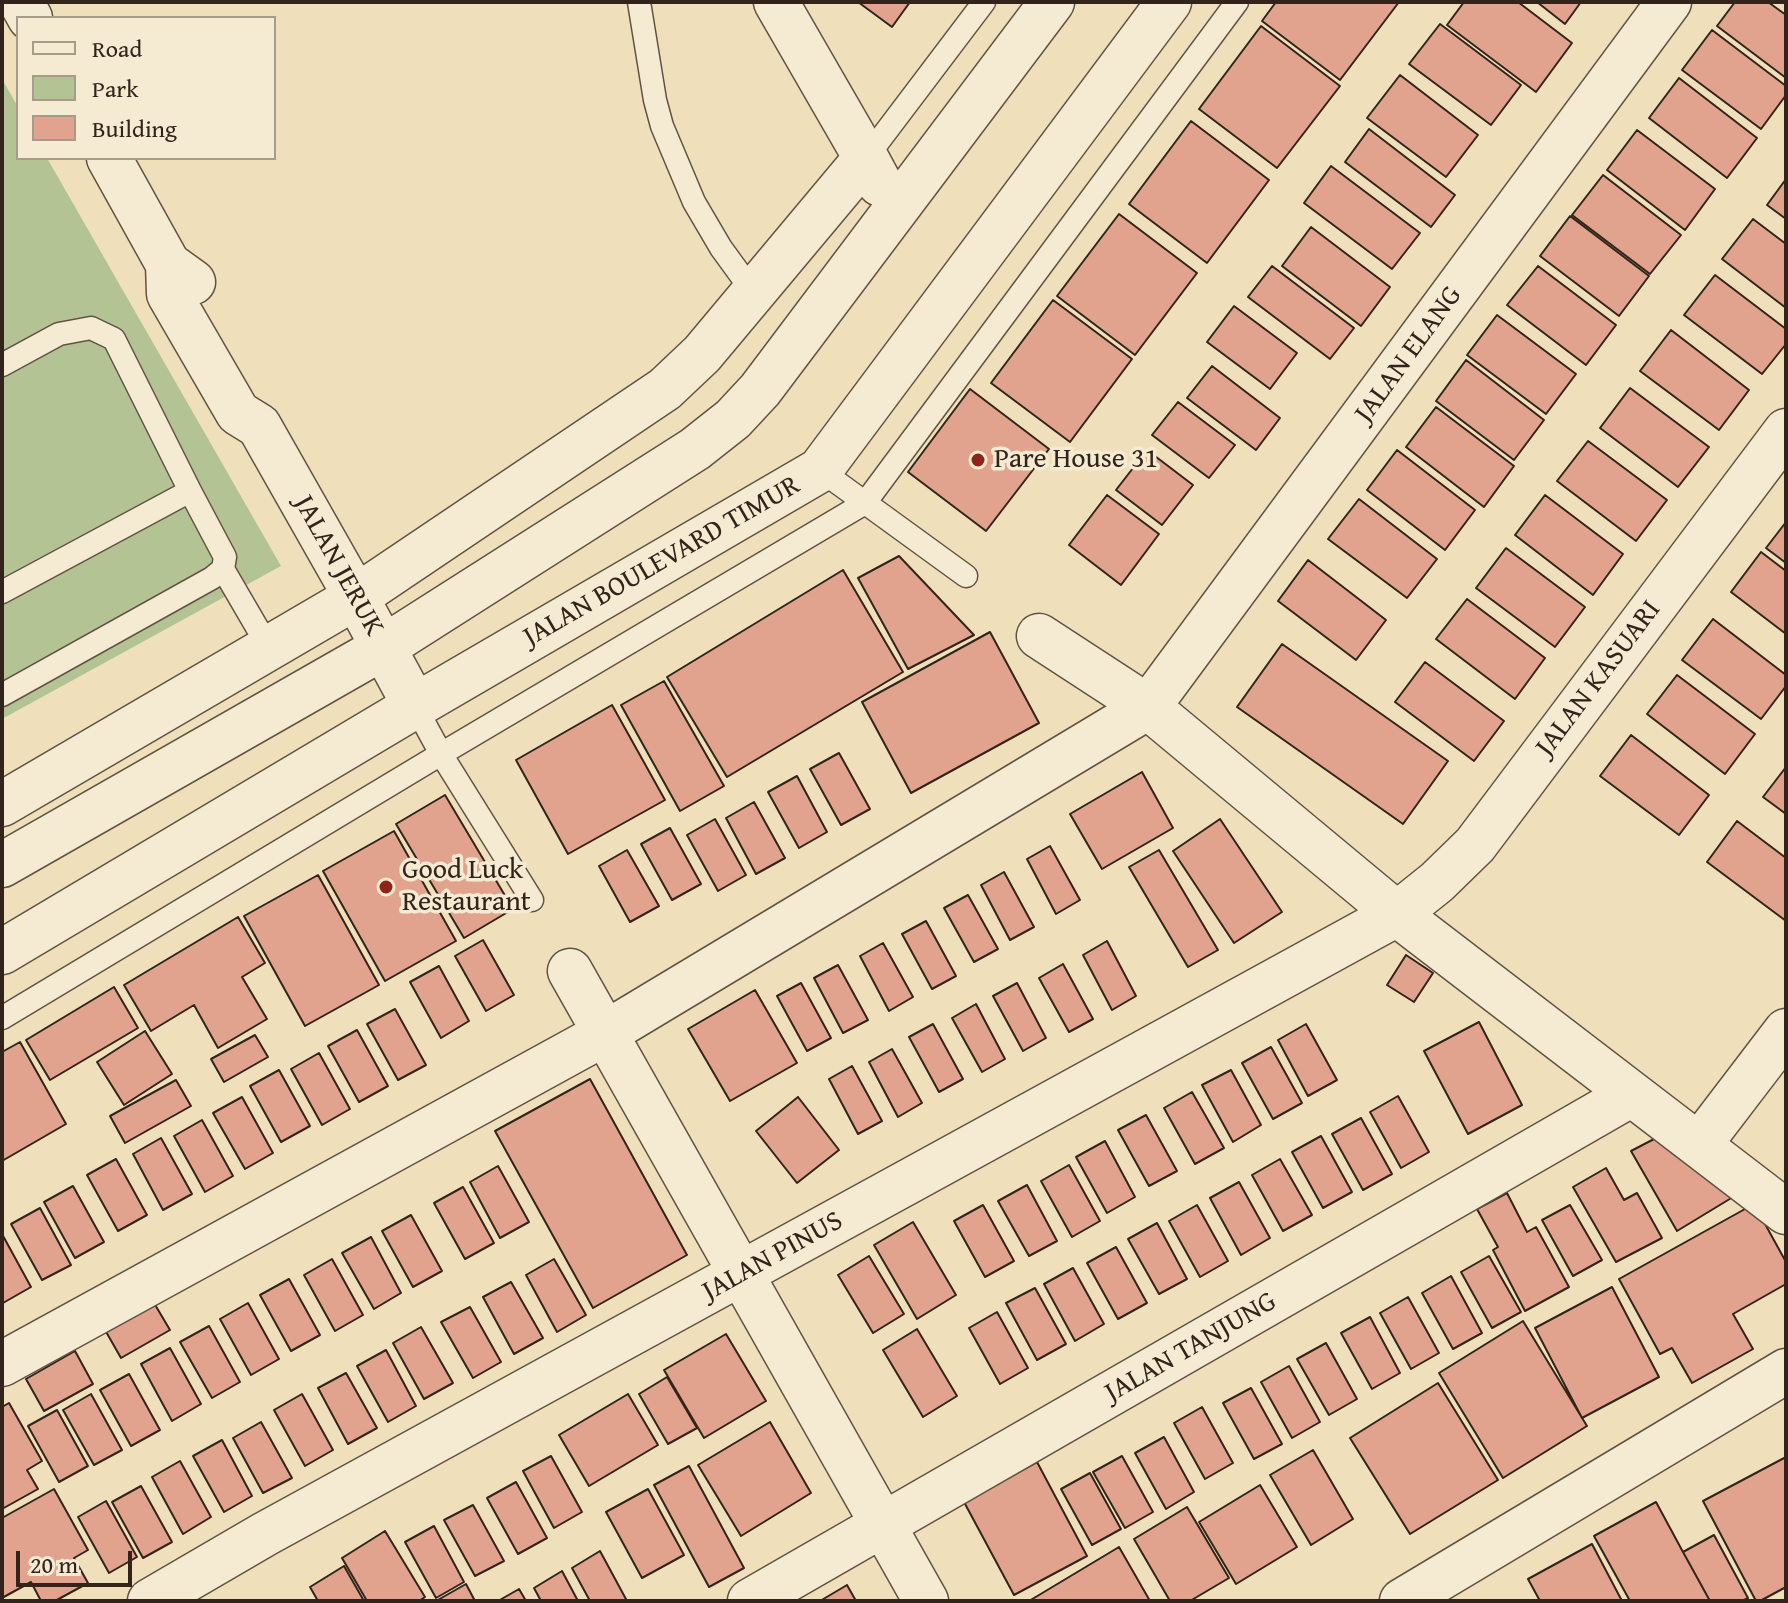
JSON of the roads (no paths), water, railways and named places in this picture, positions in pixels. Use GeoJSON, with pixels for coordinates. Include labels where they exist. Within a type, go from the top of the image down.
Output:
{"type":"FeatureCollection","features":[{"type":"Feature","properties":{"kind":"street"},"geometry":{"type":"LineString","coordinates":[[776,2],[894,212]]}},
{"type":"Feature","properties":{"kind":"street"},"geometry":{"type":"LineString","coordinates":[[2,865],[384,647],[695,449],[733,419],[760,390],[1052,2]]}},
{"type":"Feature","properties":{"kind":"street","name":"JALAN BOULEVARD TIMUR"},"geometry":{"type":"LineString","coordinates":[[2,952],[820,470],[1169,2]]}},
{"type":"Feature","properties":{"kind":"street","name":"JALAN ELANG"},"geometry":{"type":"LineString","coordinates":[[1148,707],[1669,2]]}},
{"type":"Feature","properties":{"kind":"street"},"geometry":{"type":"LineString","coordinates":[[2,804],[356,597],[665,389],[702,354],[866,158]]}},
{"type":"Feature","properties":{"kind":"street","name":"JALAN JERUK"},"geometry":{"type":"LineString","coordinates":[[110,160],[168,264],[169,294],[238,413],[259,426],[415,706]]}},
{"type":"Feature","properties":{"kind":"street","name":"JALAN KASUARI"},"geometry":{"type":"LineString","coordinates":[[1397,914],[1437,882],[1475,845],[1786,431]]}},
{"type":"Feature","properties":{"kind":"street"},"geometry":{"type":"LineString","coordinates":[[1039,636],[1148,707],[1397,914],[1786,1212]]}},
{"type":"Feature","properties":{"kind":"street"},"geometry":{"type":"LineString","coordinates":[[2,1364],[604,1034],[1148,707]]}},
{"type":"Feature","properties":{"kind":"street","name":"JALAN PINUS"},"geometry":{"type":"LineString","coordinates":[[150,1601],[265,1534],[1397,914]]}},
{"type":"Feature","properties":{"kind":"street"},"geometry":{"type":"LineString","coordinates":[[570,971],[926,1601]]}},
{"type":"Feature","properties":{"kind":"street"},"geometry":{"type":"LineString","coordinates":[[1699,1145],[1786,1031]]}},
{"type":"Feature","properties":{"kind":"street","name":"JALAN TANJUNG"},"geometry":{"type":"LineString","coordinates":[[750,1601],[1632,1094]]}},
{"type":"Feature","properties":{"kind":"street"},"geometry":{"type":"LineString","coordinates":[[1402,1601],[1786,1371]]}},
{"type":"Feature","properties":{"kind":"lane"},"geometry":{"type":"LineString","coordinates":[[639,2],[662,126],[694,202],[721,248],[753,292]]}},
{"type":"Feature","properties":{"kind":"lane"},"geometry":{"type":"LineString","coordinates":[[866,158],[984,2]]}},
{"type":"Feature","properties":{"kind":"lane"},"geometry":{"type":"LineString","coordinates":[[2,1018],[865,503],[1237,2]]}},
{"type":"Feature","properties":{"kind":"lane"},"geometry":{"type":"LineString","coordinates":[[2,365],[59,334],[91,328],[114,339],[225,557],[223,569],[269,648]]}},
{"type":"Feature","properties":{"kind":"lane"},"geometry":{"type":"LineString","coordinates":[[820,470],[966,576]]}},
{"type":"Feature","properties":{"kind":"lane"},"geometry":{"type":"LineString","coordinates":[[2,592],[190,491]]}},
{"type":"Feature","properties":{"kind":"lane"},"geometry":{"type":"LineString","coordinates":[[2,695],[223,569]]}},
{"type":"Feature","properties":{"kind":"lane"},"geometry":{"type":"LineString","coordinates":[[415,706],[441,754],[532,900]]}},
{"type":"Feature","properties":{"kind":"place","name":"Pare House 31"},"geometry":{"type":"Point","coordinates":[978,460]}},
{"type":"Feature","properties":{"kind":"place","name":"Good Luck Restaurant"},"geometry":{"type":"Point","coordinates":[386,887]}}]}
